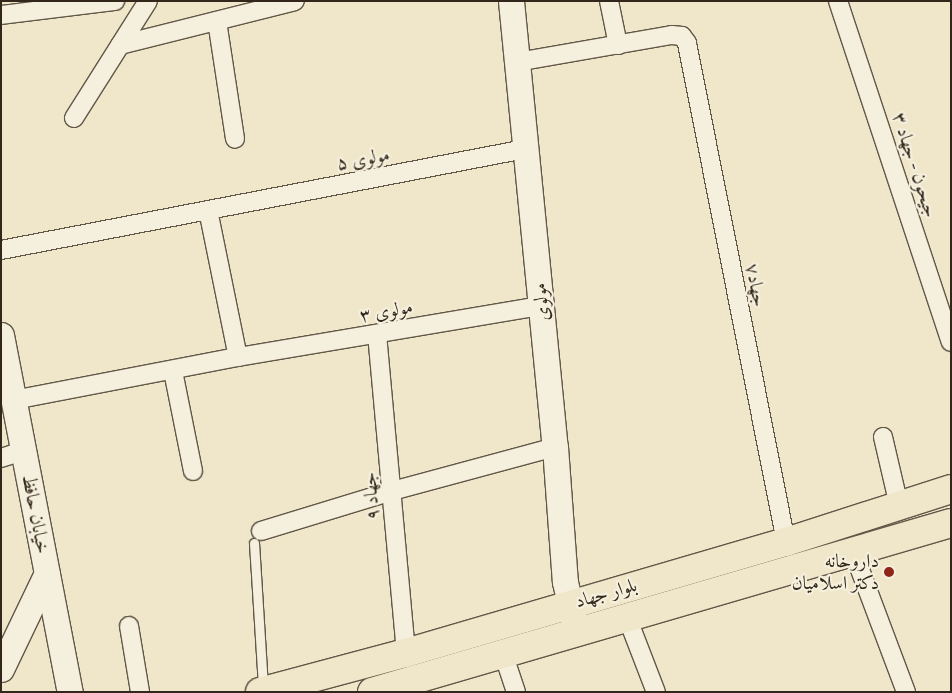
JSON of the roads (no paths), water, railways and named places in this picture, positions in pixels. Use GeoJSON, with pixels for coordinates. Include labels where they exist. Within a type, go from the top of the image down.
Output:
{"type":"FeatureCollection","features":[{"type":"Feature","properties":{"kind":"main road","name":"بلوار جهاد"},"geometry":{"type":"LineString","coordinates":[[262,691],[406,653],[570,603],[786,542],[951,489]]}},
{"type":"Feature","properties":{"kind":"main road","name":"بلوار جهاد"},"geometry":{"type":"LineString","coordinates":[[382,690],[951,522]]}},
{"type":"Feature","properties":{"kind":"street"},"geometry":{"type":"LineString","coordinates":[[1,15],[45,6],[115,1]]}},
{"type":"Feature","properties":{"kind":"street"},"geometry":{"type":"LineString","coordinates":[[74,118],[148,1]]}},
{"type":"Feature","properties":{"kind":"street"},"geometry":{"type":"LineString","coordinates":[[120,45],[295,1]]}},
{"type":"Feature","properties":{"kind":"street","name":"مولوی"},"geometry":{"type":"LineString","coordinates":[[511,1],[555,447],[565,582],[577,632]]}},
{"type":"Feature","properties":{"kind":"street"},"geometry":{"type":"LineString","coordinates":[[517,62],[618,45],[609,1]]}},
{"type":"Feature","properties":{"kind":"street","name":"جیحون - جهاد ۳"},"geometry":{"type":"LineString","coordinates":[[838,1],[951,342]]}},
{"type":"Feature","properties":{"kind":"street"},"geometry":{"type":"LineString","coordinates":[[217,21],[235,139]]}},
{"type":"Feature","properties":{"kind":"street","name":"جهاد۷"},"geometry":{"type":"LineString","coordinates":[[618,45],[672,35],[682,36],[687,43],[786,542]]}},
{"type":"Feature","properties":{"kind":"street","name":"مولوی ۵"},"geometry":{"type":"LineString","coordinates":[[1,250],[526,150]]}},
{"type":"Feature","properties":{"kind":"street"},"geometry":{"type":"LineString","coordinates":[[208,210],[238,357]]}},
{"type":"Feature","properties":{"kind":"street","name":"مولوی ۳"},"geometry":{"type":"LineString","coordinates":[[14,400],[238,357],[541,306]]}},
{"type":"Feature","properties":{"kind":"street","name":"جهاد ۹"},"geometry":{"type":"LineString","coordinates":[[377,334],[406,653]]}},
{"type":"Feature","properties":{"kind":"street","name":"خیابان حافظ"},"geometry":{"type":"LineString","coordinates":[[1,336],[14,400],[12,454],[47,573],[70,692]]}},
{"type":"Feature","properties":{"kind":"street"},"geometry":{"type":"LineString","coordinates":[[173,371],[193,471]]}},
{"type":"Feature","properties":{"kind":"street"},"geometry":{"type":"LineString","coordinates":[[883,437],[899,506]]}},
{"type":"Feature","properties":{"kind":"street"},"geometry":{"type":"LineString","coordinates":[[257,537],[392,491],[555,447]]}},
{"type":"Feature","properties":{"kind":"street"},"geometry":{"type":"LineString","coordinates":[[853,551],[906,692]]}},
{"type":"Feature","properties":{"kind":"street"},"geometry":{"type":"LineString","coordinates":[[1,668],[47,573]]}},
{"type":"Feature","properties":{"kind":"street"},"geometry":{"type":"LineString","coordinates":[[627,617],[656,692]]}},
{"type":"Feature","properties":{"kind":"street"},"geometry":{"type":"LineString","coordinates":[[129,626],[140,692]]}},
{"type":"Feature","properties":{"kind":"street"},"geometry":{"type":"LineString","coordinates":[[503,653],[516,692]]}},
{"type":"Feature","properties":{"kind":"lane"},"geometry":{"type":"LineString","coordinates":[[257,537],[262,691]]}},
{"type":"Feature","properties":{"kind":"place","name":"داروخانه دکتر اسلامیان"},"geometry":{"type":"Point","coordinates":[889,572]}}]}
